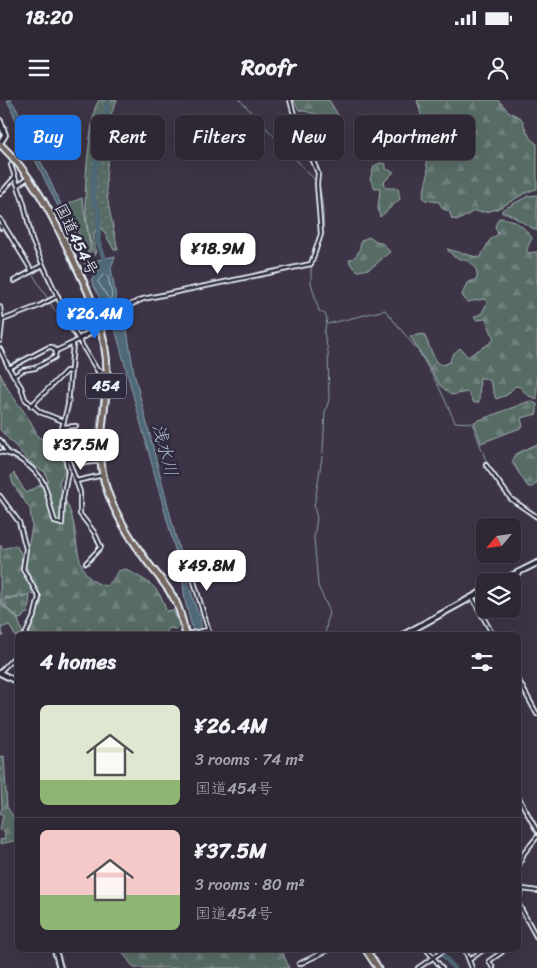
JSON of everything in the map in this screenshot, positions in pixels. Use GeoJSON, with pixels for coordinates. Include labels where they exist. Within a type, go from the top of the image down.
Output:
{"type":"FeatureCollection","features":[{"type":"Feature","properties":{"kind":"highway","name":"国道454号"},"geometry":{"type":"LineString","coordinates":[[0,143],[30,176],[47,204],[82,278],[101,326],[107,373],[101,461],[103,475],[111,500],[126,528],[173,597],[187,632]]}},
{"type":"Feature","properties":{"kind":"highway"},"geometry":{"type":"LineString","coordinates":[[367,952],[378,968]]}},
{"type":"Feature","properties":{"kind":"street"},"geometry":{"type":"LineString","coordinates":[[56,351],[73,343],[143,299],[311,264],[321,234],[317,184],[319,176],[311,156],[308,140],[296,122],[290,100]]}},
{"type":"Feature","properties":{"kind":"street"},"geometry":{"type":"LineString","coordinates":[[0,121],[5,135],[0,143]]}},
{"type":"Feature","properties":{"kind":"street"},"geometry":{"type":"LineString","coordinates":[[11,165],[32,240],[101,381]]}},
{"type":"Feature","properties":{"kind":"street"},"geometry":{"type":"LineString","coordinates":[[18,185],[30,176]]}},
{"type":"Feature","properties":{"kind":"street"},"geometry":{"type":"LineString","coordinates":[[0,194],[15,177]]}},
{"type":"Feature","properties":{"kind":"street"},"geometry":{"type":"LineString","coordinates":[[0,219],[32,271]]}},
{"type":"Feature","properties":{"kind":"street"},"geometry":{"type":"LineString","coordinates":[[14,280],[43,265]]}},
{"type":"Feature","properties":{"kind":"street"},"geometry":{"type":"LineString","coordinates":[[1,321],[58,296]]}},
{"type":"Feature","properties":{"kind":"street"},"geometry":{"type":"LineString","coordinates":[[0,307],[0,341]]}},
{"type":"Feature","properties":{"kind":"street"},"geometry":{"type":"LineString","coordinates":[[0,452],[8,453],[21,459],[39,473],[47,492],[55,522],[58,524],[63,520],[63,498],[68,472],[62,427],[68,404],[73,343]]}},
{"type":"Feature","properties":{"kind":"street"},"geometry":{"type":"LineString","coordinates":[[9,368],[49,347],[52,346],[56,351],[55,357],[35,368],[23,370],[14,376]]}},
{"type":"Feature","properties":{"kind":"street"},"geometry":{"type":"LineString","coordinates":[[0,348],[9,368],[21,387],[24,399],[31,406],[63,421]]}},
{"type":"Feature","properties":{"kind":"street"},"geometry":{"type":"LineString","coordinates":[[97,370],[107,373]]}},
{"type":"Feature","properties":{"kind":"street"},"geometry":{"type":"LineString","coordinates":[[31,406],[66,371],[71,372]]}},
{"type":"Feature","properties":{"kind":"street"},"geometry":{"type":"LineString","coordinates":[[62,427],[76,426]]}},
{"type":"Feature","properties":{"kind":"street"},"geometry":{"type":"LineString","coordinates":[[0,440],[8,453]]}},
{"type":"Feature","properties":{"kind":"street"},"geometry":{"type":"LineString","coordinates":[[65,450],[76,449],[86,464],[101,461]]}},
{"type":"Feature","properties":{"kind":"street"},"geometry":{"type":"LineString","coordinates":[[65,450],[80,492],[80,514],[94,532],[101,547],[86,563]]}},
{"type":"Feature","properties":{"kind":"street"},"geometry":{"type":"LineString","coordinates":[[486,465],[511,499],[537,517]]}},
{"type":"Feature","properties":{"kind":"street"},"geometry":{"type":"LineString","coordinates":[[76,481],[103,475]]}},
{"type":"Feature","properties":{"kind":"street"},"geometry":{"type":"LineString","coordinates":[[0,496],[18,522],[26,549],[23,569],[39,597],[35,614],[26,632]]}},
{"type":"Feature","properties":{"kind":"street"},"geometry":{"type":"LineString","coordinates":[[517,573],[537,563]]}},
{"type":"Feature","properties":{"kind":"street"},"geometry":{"type":"LineString","coordinates":[[193,578],[207,630],[198,632]]}},
{"type":"Feature","properties":{"kind":"street"},"geometry":{"type":"LineString","coordinates":[[408,632],[476,595]]}},
{"type":"Feature","properties":{"kind":"street"},"geometry":{"type":"LineString","coordinates":[[472,597],[491,632]]}},
{"type":"Feature","properties":{"kind":"street"},"geometry":{"type":"LineString","coordinates":[[15,656],[0,672],[15,680]]}},
{"type":"Feature","properties":{"kind":"street"},"geometry":{"type":"LineString","coordinates":[[521,685],[537,714]]}},
{"type":"Feature","properties":{"kind":"street"},"geometry":{"type":"LineString","coordinates":[[521,802],[537,832]]}},
{"type":"Feature","properties":{"kind":"street"},"geometry":{"type":"LineString","coordinates":[[521,860],[524,852],[537,837]]}},
{"type":"Feature","properties":{"kind":"street"},"geometry":{"type":"LineString","coordinates":[[521,886],[523,889],[537,892]]}},
{"type":"Feature","properties":{"kind":"street"},"geometry":{"type":"LineString","coordinates":[[521,892],[523,889]]}},
{"type":"Feature","properties":{"kind":"street"},"geometry":{"type":"LineString","coordinates":[[521,909],[537,938]]}},
{"type":"Feature","properties":{"kind":"street"},"geometry":{"type":"LineString","coordinates":[[56,952],[60,968]]}},
{"type":"Feature","properties":{"kind":"street"},"geometry":{"type":"LineString","coordinates":[[299,964],[324,952]]}},
{"type":"Feature","properties":{"kind":"street"},"geometry":{"type":"LineString","coordinates":[[429,952],[442,968]]}},
{"type":"Feature","properties":{"kind":"street"},"geometry":{"type":"LineString","coordinates":[[418,968],[441,952]]}},
{"type":"Feature","properties":{"kind":"street"},"geometry":{"type":"LineString","coordinates":[[466,952],[472,968]]}},
{"type":"Feature","properties":{"kind":"street"},"geometry":{"type":"LineString","coordinates":[[469,960],[480,952]]}},
{"type":"Feature","properties":{"kind":"street"},"geometry":{"type":"LineString","coordinates":[[493,968],[489,961],[502,952]]}},
{"type":"Feature","properties":{"kind":"green space"},"geometry":{"type":"Polygon","coordinates":[[[99,100],[117,100],[111,115],[94,115],[99,100]]]}},
{"type":"Feature","properties":{"kind":"green space"},"geometry":{"type":"Polygon","coordinates":[[[293,100],[329,100],[338,115],[317,115],[299,110],[293,100]]]}},
{"type":"Feature","properties":{"kind":"green space"},"geometry":{"type":"Polygon","coordinates":[[[417,100],[498,100],[509,112],[521,118],[530,138],[537,144],[537,189],[491,211],[474,211],[459,220],[452,219],[449,211],[443,209],[439,202],[425,200],[423,196],[428,174],[426,160],[475,160],[475,115],[421,115],[417,100]]]}},
{"type":"Feature","properties":{"kind":"green space"},"geometry":{"type":"Polygon","coordinates":[[[91,133],[91,160],[109,160],[106,177],[107,198],[118,250],[114,250],[100,225],[94,236],[95,256],[90,240],[85,202],[91,133]]]}},
{"type":"Feature","properties":{"kind":"green space"},"geometry":{"type":"Polygon","coordinates":[[[380,163],[386,164],[386,169],[394,172],[384,182],[386,188],[398,188],[400,199],[380,217],[378,209],[380,188],[375,188],[370,179],[374,166],[380,163]]]}},
{"type":"Feature","properties":{"kind":"green space"},"geometry":{"type":"Polygon","coordinates":[[[537,195],[537,231],[507,213],[502,213],[502,210],[528,196],[537,195]]]}},
{"type":"Feature","properties":{"kind":"green space"},"geometry":{"type":"Polygon","coordinates":[[[82,198],[91,252],[88,253],[65,205],[82,198]]]}},
{"type":"Feature","properties":{"kind":"green space"},"geometry":{"type":"Polygon","coordinates":[[[499,218],[509,219],[522,226],[532,238],[527,253],[537,252],[537,399],[527,395],[520,387],[515,386],[507,395],[496,399],[490,381],[480,377],[479,402],[474,403],[468,392],[451,395],[440,385],[410,336],[424,334],[436,362],[443,365],[450,362],[452,355],[460,348],[468,357],[494,339],[486,319],[477,320],[474,317],[482,313],[487,303],[485,299],[467,302],[462,295],[467,283],[477,279],[476,269],[468,261],[454,257],[447,249],[480,258],[490,240],[498,234],[495,226],[499,218]]]}},
{"type":"Feature","properties":{"kind":"green space"},"geometry":{"type":"Polygon","coordinates":[[[368,237],[383,244],[390,252],[372,267],[358,271],[351,265],[349,260],[358,253],[361,241],[368,237]]]}},
{"type":"Feature","properties":{"kind":"green space"},"geometry":{"type":"Polygon","coordinates":[[[0,373],[38,437],[55,444],[60,438],[66,470],[59,482],[74,524],[82,567],[87,575],[95,582],[106,586],[112,581],[118,571],[126,569],[152,585],[160,595],[166,611],[173,610],[180,626],[176,629],[169,628],[167,632],[30,632],[42,601],[25,564],[32,526],[30,509],[13,484],[11,476],[14,473],[26,493],[48,481],[45,472],[33,465],[0,430],[0,373]]]}},
{"type":"Feature","properties":{"kind":"green space"},"geometry":{"type":"Polygon","coordinates":[[[530,401],[537,404],[537,414],[521,418],[523,427],[481,443],[474,422],[530,401]]]}},
{"type":"Feature","properties":{"kind":"green space"},"geometry":{"type":"Polygon","coordinates":[[[537,445],[537,483],[532,487],[528,487],[512,462],[516,454],[537,445]]]}},
{"type":"Feature","properties":{"kind":"green space"},"geometry":{"type":"Polygon","coordinates":[[[0,545],[3,549],[16,545],[22,555],[21,569],[35,594],[3,598],[0,603],[0,545]]]}},
{"type":"Feature","properties":{"kind":"green space"},"geometry":{"type":"Polygon","coordinates":[[[30,596],[28,613],[19,619],[2,604],[5,599],[30,596]]]}},
{"type":"Feature","properties":{"kind":"green space"},"geometry":{"type":"Polygon","coordinates":[[[0,603],[18,619],[22,632],[15,632],[15,636],[9,625],[1,628],[3,636],[0,637],[0,603]]]}},
{"type":"Feature","properties":{"kind":"green space"},"geometry":{"type":"Polygon","coordinates":[[[4,756],[7,807],[15,819],[15,841],[0,844],[0,840],[5,839],[4,831],[0,830],[3,815],[0,813],[2,808],[0,757],[4,756]]]}},
{"type":"Feature","properties":{"kind":"green space"},"geometry":{"type":"Polygon","coordinates":[[[122,952],[283,952],[289,968],[134,968],[122,952]]]}},
{"type":"Feature","properties":{"kind":"water"},"geometry":{"type":"Polygon","coordinates":[[[7,100],[11,100],[20,115],[15,115],[15,118],[7,100]]]}},
{"type":"Feature","properties":{"kind":"water"},"geometry":{"type":"Polygon","coordinates":[[[35,160],[40,160],[91,268],[89,270],[35,160]]]}},
{"type":"Feature","properties":{"kind":"water"},"geometry":{"type":"Polygon","coordinates":[[[115,256],[111,268],[118,310],[126,324],[134,373],[184,569],[198,614],[203,615],[200,619],[202,632],[193,632],[185,601],[182,575],[116,332],[91,280],[99,272],[97,260],[115,256]]]}},
{"type":"Feature","properties":{"kind":"waterway"},"geometry":{"type":"LineString","coordinates":[[107,265],[98,242],[99,212],[93,199],[93,180],[108,100]]}},
{"type":"Feature","properties":{"kind":"waterway"},"geometry":{"type":"LineString","coordinates":[[240,100],[316,181]]}},
{"type":"Feature","properties":{"kind":"waterway"},"geometry":{"type":"LineString","coordinates":[[2,124],[8,127]]}},
{"type":"Feature","properties":{"kind":"waterway"},"geometry":{"type":"LineString","coordinates":[[318,183],[323,212],[323,228],[320,241]]}},
{"type":"Feature","properties":{"kind":"waterway"},"geometry":{"type":"LineString","coordinates":[[0,222],[22,257]]}},
{"type":"Feature","properties":{"kind":"waterway"},"geometry":{"type":"LineString","coordinates":[[317,249],[311,269],[311,283],[319,311],[325,314],[327,319],[324,333],[328,351],[329,400],[325,412],[323,451],[314,507],[317,518],[314,537],[318,586],[329,610],[325,632]]}},
{"type":"Feature","properties":{"kind":"waterway"},"geometry":{"type":"LineString","coordinates":[[32,273],[60,319],[81,346]]}},
{"type":"Feature","properties":{"kind":"waterway"},"geometry":{"type":"LineString","coordinates":[[327,324],[385,310],[419,352],[439,387],[455,422],[472,423],[488,466]]}},
{"type":"Feature","properties":{"kind":"waterway"},"geometry":{"type":"LineString","coordinates":[[92,365],[102,390],[94,449],[101,485],[130,544],[166,592],[168,598]]}},
{"type":"Feature","properties":{"kind":"waterway"},"geometry":{"type":"LineString","coordinates":[[531,512],[537,515]]}},
{"type":"Feature","properties":{"kind":"waterway"},"geometry":{"type":"LineString","coordinates":[[521,856],[537,835]]}},
{"type":"Feature","properties":{"kind":"waterway"},"geometry":{"type":"LineString","coordinates":[[521,890],[537,893]]}},
{"type":"Feature","properties":{"kind":"waterway","name":"浅水川"},"geometry":{"type":"LineString","coordinates":[[441,952],[454,968]]}},
{"type":"Feature","properties":{"kind":"waterway"},"geometry":{"type":"LineString","coordinates":[[468,952],[474,968]]}}]}
